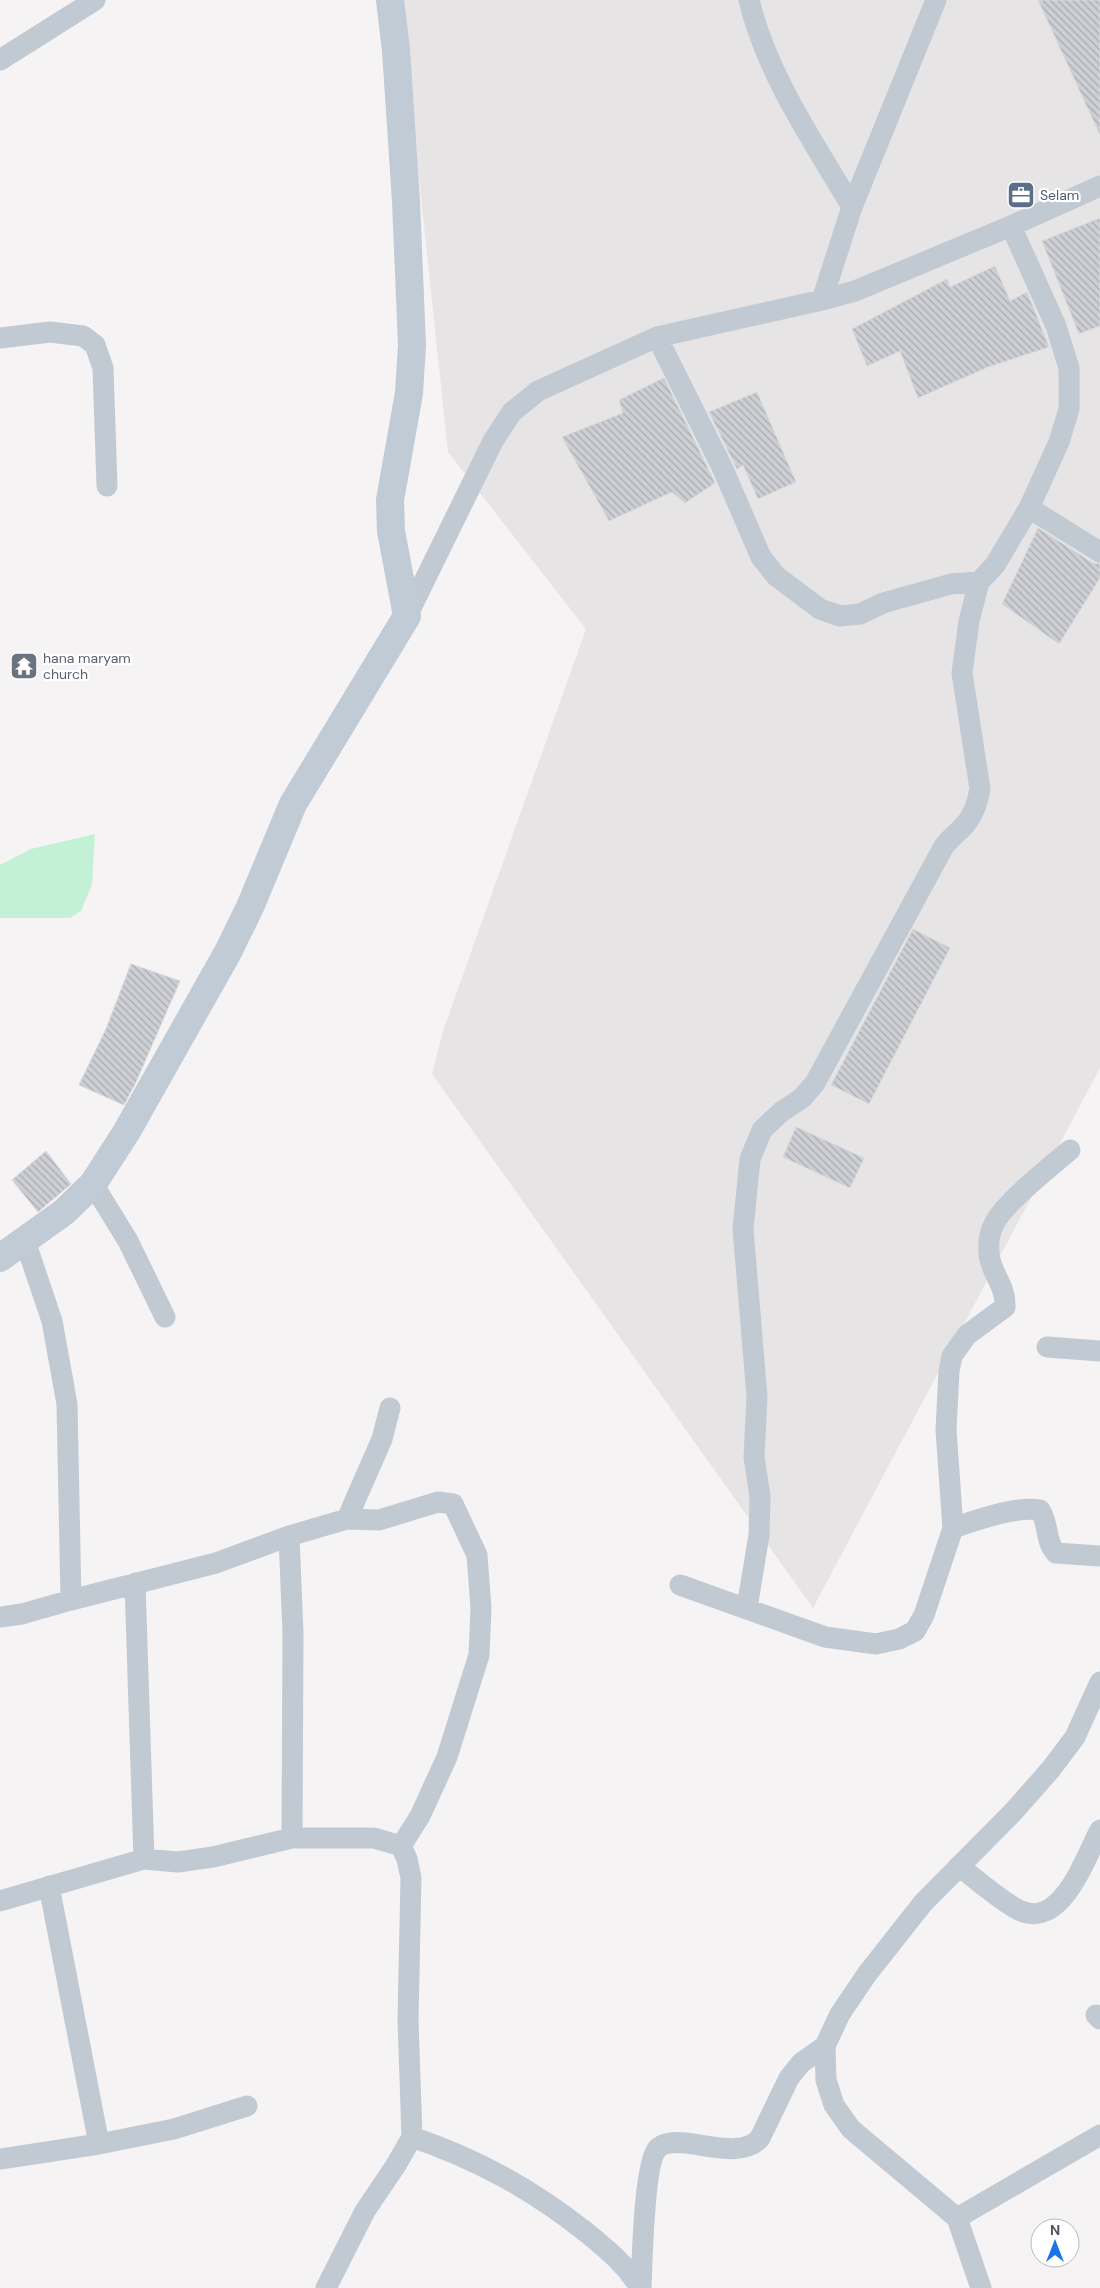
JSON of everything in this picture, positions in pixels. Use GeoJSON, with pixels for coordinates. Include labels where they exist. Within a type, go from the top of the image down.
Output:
{"type":"FeatureCollection","features":[{"type":"Feature","properties":{"kind":"street"},"geometry":{"type":"LineString","coordinates":[[0,60],[95,0]]}},
{"type":"Feature","properties":{"kind":"street"},"geometry":{"type":"LineString","coordinates":[[390,0],[396,50],[406,201],[412,345],[408,393],[390,500],[391,531],[407,616]]}},
{"type":"Feature","properties":{"kind":"street"},"geometry":{"type":"LineString","coordinates":[[749,0],[754,20],[775,74],[852,207]]}},
{"type":"Feature","properties":{"kind":"street"},"geometry":{"type":"LineString","coordinates":[[822,300],[852,207],[936,0]]}},
{"type":"Feature","properties":{"kind":"street"},"geometry":{"type":"LineString","coordinates":[[0,1258],[64,1212],[93,1184],[132,1124],[228,952],[250,907],[293,804],[407,616],[493,441],[512,412],[538,391],[657,337],[856,291],[1011,226],[1100,186]]}},
{"type":"Feature","properties":{"kind":"street"},"geometry":{"type":"LineString","coordinates":[[747,1608],[759,1535],[760,1496],[754,1457],[758,1397],[743,1229],[750,1159],[762,1130],[781,1112],[802,1098],[815,1084],[943,848],[950,837],[962,828],[976,808],[980,789],[962,673],[969,621],[979,582],[995,565],[1029,508],[1059,442],[1069,409],[1069,368],[1056,326],[1011,226]]}},
{"type":"Feature","properties":{"kind":"street"},"geometry":{"type":"LineString","coordinates":[[0,338],[50,332],[84,336],[95,345],[103,368],[107,486]]}},
{"type":"Feature","properties":{"kind":"street"},"geometry":{"type":"LineString","coordinates":[[657,337],[722,467],[761,557],[776,576],[820,608],[840,616],[860,614],[883,602],[951,584],[979,582]]}},
{"type":"Feature","properties":{"kind":"street"},"geometry":{"type":"LineString","coordinates":[[1029,508],[1100,552]]}},
{"type":"Feature","properties":{"kind":"street"},"geometry":{"type":"LineString","coordinates":[[680,1585],[825,1637],[876,1644],[899,1639],[915,1631],[924,1615],[954,1528],[946,1430],[948,1371],[952,1356],[967,1334],[1006,1307],[1003,1287],[991,1266],[989,1252],[990,1235],[995,1222],[1022,1192],[1070,1150]]}},
{"type":"Feature","properties":{"kind":"street"},"geometry":{"type":"LineString","coordinates":[[93,1184],[128,1241],[164,1317]]}},
{"type":"Feature","properties":{"kind":"street"},"geometry":{"type":"LineString","coordinates":[[25,1241],[52,1321],[66,1404],[71,1600]]}},
{"type":"Feature","properties":{"kind":"street"},"geometry":{"type":"LineString","coordinates":[[1047,1347],[1100,1351]]}},
{"type":"Feature","properties":{"kind":"street"},"geometry":{"type":"LineString","coordinates":[[347,1519],[382,1439],[390,1408]]}},
{"type":"Feature","properties":{"kind":"street"},"geometry":{"type":"LineString","coordinates":[[0,1617],[22,1614],[216,1563],[289,1536],[347,1519],[379,1520],[438,1502],[453,1504],[477,1555],[481,1608],[479,1655],[447,1757],[420,1816],[401,1846]]}},
{"type":"Feature","properties":{"kind":"street"},"geometry":{"type":"LineString","coordinates":[[954,1528],[989,1517],[1031,1508],[1040,1510],[1045,1517],[1051,1548],[1056,1553],[1100,1556]]}},
{"type":"Feature","properties":{"kind":"street"},"geometry":{"type":"LineString","coordinates":[[289,1536],[293,1633],[292,1838]]}},
{"type":"Feature","properties":{"kind":"street"},"geometry":{"type":"LineString","coordinates":[[135,1583],[144,1859]]}},
{"type":"Feature","properties":{"kind":"street"},"geometry":{"type":"LineString","coordinates":[[981,2288],[958,2218],[851,2129],[834,2105],[826,2080],[825,2046],[840,2014],[867,1974],[923,1903],[1014,1811],[1052,1769],[1075,1737],[1100,1682]]}},
{"type":"Feature","properties":{"kind":"street"},"geometry":{"type":"LineString","coordinates":[[959,1866],[1016,1909],[1034,1913],[1050,1910],[1067,1895],[1100,1830]]}},
{"type":"Feature","properties":{"kind":"street"},"geometry":{"type":"LineString","coordinates":[[0,1901],[144,1859],[178,1862],[213,1857],[292,1838],[374,1838],[401,1846]]}},
{"type":"Feature","properties":{"kind":"street"},"geometry":{"type":"LineString","coordinates":[[326,2288],[364,2211],[396,2166],[412,2136],[408,2020],[410,1878],[401,1846]]}},
{"type":"Feature","properties":{"kind":"street"},"geometry":{"type":"LineString","coordinates":[[49,1886],[99,2144]]}},
{"type":"Feature","properties":{"kind":"street"},"geometry":{"type":"LineString","coordinates":[[640,2288],[647,2194],[652,2157],[658,2148],[671,2142],[706,2147],[743,2148],[755,2144],[760,2138],[789,2078],[801,2063],[825,2046]]}},
{"type":"Feature","properties":{"kind":"street"},"geometry":{"type":"LineString","coordinates":[[0,2159],[99,2144],[174,2129],[247,2106]]}},
{"type":"Feature","properties":{"kind":"street"},"geometry":{"type":"LineString","coordinates":[[958,2218],[1100,2135]]}},
{"type":"Feature","properties":{"kind":"street"},"geometry":{"type":"LineString","coordinates":[[412,2136],[474,2161],[514,2182],[568,2218],[604,2247],[630,2270],[640,2288]]}},
{"type":"Feature","properties":{"kind":"shaded area"},"geometry":{"type":"Polygon","coordinates":[[[400,0],[1100,0],[1100,1068],[813,1608],[432,1074],[443,1031],[586,629],[448,452],[400,0]]]}},
{"type":"Feature","properties":{"kind":"green space"},"geometry":{"type":"Polygon","coordinates":[[[95,834],[92,884],[81,911],[70,918],[0,918],[0,865],[31,849],[95,834]]]}},
{"type":"Feature","properties":{"kind":"building"},"geometry":{"type":"Polygon","coordinates":[[[1038,0],[1100,0],[1100,135],[1038,0]]]}},
{"type":"Feature","properties":{"kind":"building"},"geometry":{"type":"Polygon","coordinates":[[[1100,218],[1100,326],[1079,334],[1042,241],[1100,218]]]}},
{"type":"Feature","properties":{"kind":"building"},"geometry":{"type":"Polygon","coordinates":[[[995,266],[1010,301],[1027,292],[1049,347],[988,367],[918,398],[900,351],[867,366],[852,329],[947,279],[950,287],[995,266]]]}},
{"type":"Feature","properties":{"kind":"building"},"geometry":{"type":"Polygon","coordinates":[[[664,378],[715,483],[685,503],[672,492],[609,521],[562,437],[623,413],[619,400],[664,378]]]}},
{"type":"Feature","properties":{"kind":"building"},"geometry":{"type":"Polygon","coordinates":[[[757,392],[796,482],[758,499],[743,465],[737,469],[709,412],[757,392]]]}},
{"type":"Feature","properties":{"kind":"building"},"geometry":{"type":"Polygon","coordinates":[[[1038,528],[1093,563],[1100,564],[1100,578],[1059,644],[1002,604],[1038,528]]]}},
{"type":"Feature","properties":{"kind":"building"},"geometry":{"type":"Polygon","coordinates":[[[913,929],[950,948],[869,1104],[831,1085],[913,929]]]}},
{"type":"Feature","properties":{"kind":"building"},"geometry":{"type":"Polygon","coordinates":[[[131,964],[180,981],[124,1105],[79,1085],[106,1029],[131,964]]]}},
{"type":"Feature","properties":{"kind":"building"},"geometry":{"type":"Polygon","coordinates":[[[796,1127],[864,1158],[850,1188],[783,1157],[796,1127]]]}},
{"type":"Feature","properties":{"kind":"building"},"geometry":{"type":"Polygon","coordinates":[[[46,1151],[71,1184],[38,1212],[12,1180],[46,1151]]]}},
{"type":"Feature","properties":{"kind":"place","name":"Selam"},"geometry":{"type":"Point","coordinates":[1021,195]}},
{"type":"Feature","properties":{"kind":"place","name":"hana maryam church"},"geometry":{"type":"Point","coordinates":[24,666]}}]}
